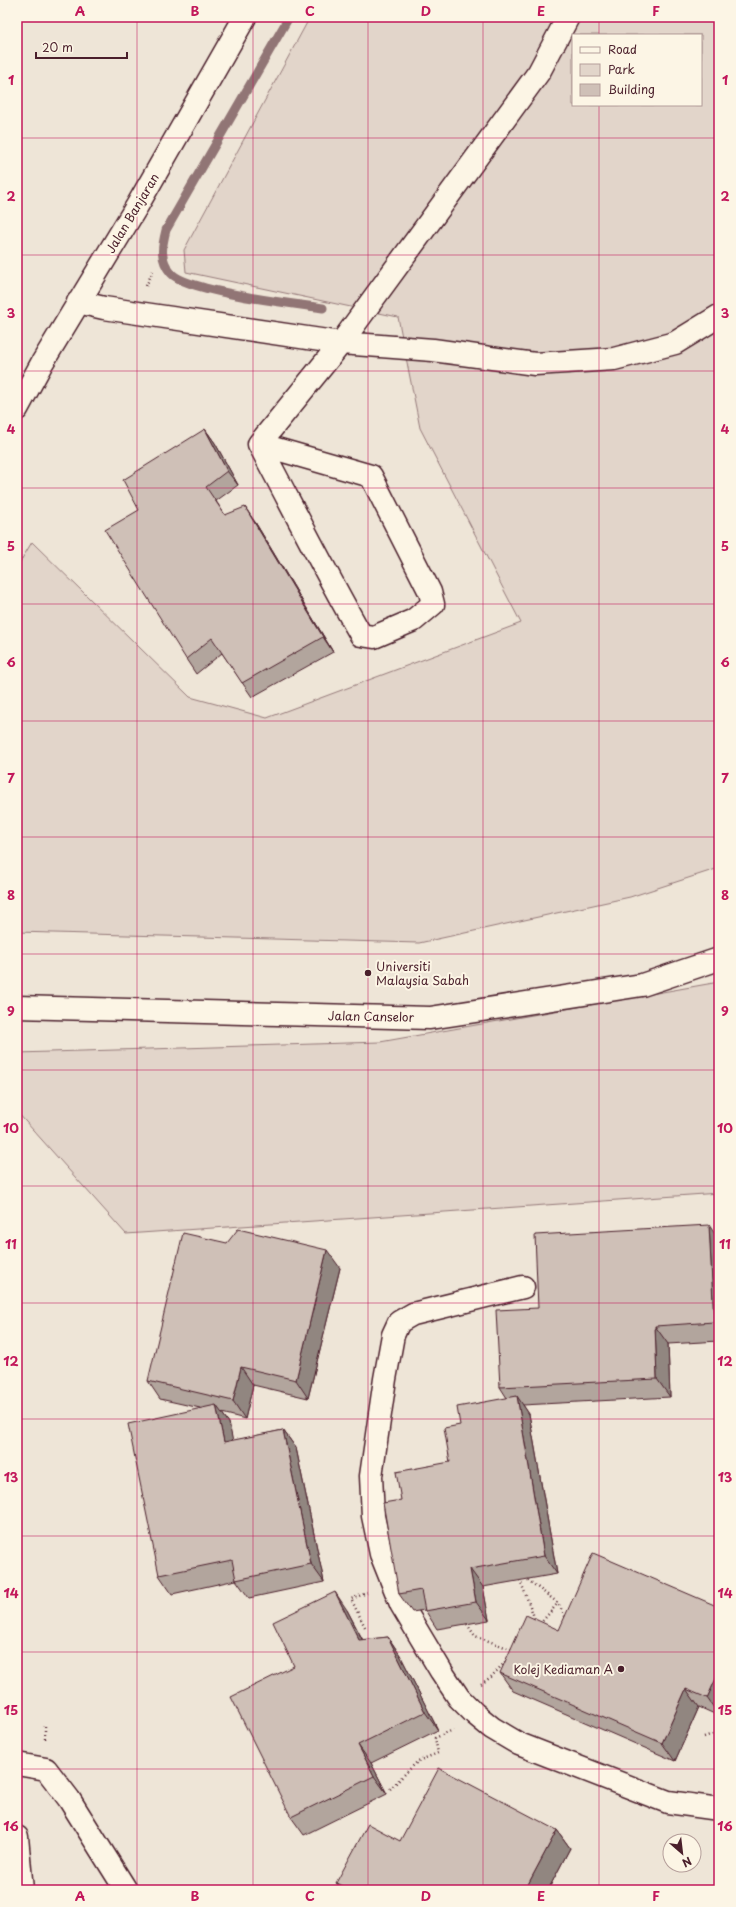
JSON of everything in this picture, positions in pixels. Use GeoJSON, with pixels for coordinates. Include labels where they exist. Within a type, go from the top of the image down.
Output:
{"type":"FeatureCollection","features":[{"type":"Feature","properties":{"kind":"street","name":"Jalan Banjaran"},"geometry":{"type":"LineString","coordinates":[[17,409],[78,302],[137,206],[245,17]]}},
{"type":"Feature","properties":{"kind":"street"},"geometry":{"type":"LineString","coordinates":[[259,444],[340,343],[538,72],[568,17]]}},
{"type":"Feature","properties":{"kind":"street"},"geometry":{"type":"LineString","coordinates":[[78,302],[104,308],[340,343],[433,350],[535,364],[614,359],[675,344],[719,316]]}},
{"type":"Feature","properties":{"kind":"street"},"geometry":{"type":"LineString","coordinates":[[259,444],[370,476],[430,592],[433,604],[414,620],[374,637],[361,635],[322,565],[299,518],[259,444]]}},
{"type":"Feature","properties":{"kind":"street","name":"Jalan Canselor"},"geometry":{"type":"LineString","coordinates":[[17,1007],[430,1018],[642,985],[719,959]]}},
{"type":"Feature","properties":{"kind":"street"},"geometry":{"type":"LineString","coordinates":[[523,1287],[413,1314],[399,1322],[393,1335],[385,1378],[371,1476],[373,1516],[381,1554],[400,1604],[459,1698],[492,1728],[519,1744],[668,1802],[719,1809]]}},
{"type":"Feature","properties":{"kind":"street"},"geometry":{"type":"LineString","coordinates":[[17,1764],[46,1769],[69,1799],[126,1890]]}},
{"type":"Feature","properties":{"kind":"street"},"geometry":{"type":"LineString","coordinates":[[17,1837],[22,1890]]}},
{"type":"Feature","properties":{"kind":"path"},"geometry":{"type":"LineString","coordinates":[[520,1580],[538,1626],[558,1603]]}},
{"type":"Feature","properties":{"kind":"path"},"geometry":{"type":"LineString","coordinates":[[528,1580],[558,1603],[568,1622]]}},
{"type":"Feature","properties":{"kind":"path"},"geometry":{"type":"LineString","coordinates":[[365,1627],[351,1599],[392,1583]]}},
{"type":"Feature","properties":{"kind":"path"},"geometry":{"type":"LineString","coordinates":[[390,1789],[418,1761],[438,1753],[435,1738],[455,1729],[459,1698],[491,1678],[515,1651],[475,1636],[467,1624]]}},
{"type":"Feature","properties":{"kind":"path"},"geometry":{"type":"LineString","coordinates":[[704,1737],[719,1732]]}},
{"type":"Feature","properties":{"kind":"shaded area","name":"Universiti Malaysia Sabah"},"geometry":{"type":"Polygon","coordinates":[[[17,17],[719,17],[719,1890],[17,1890],[17,17]]]}},
{"type":"Feature","properties":{"kind":"green space"},"geometry":{"type":"Polygon","coordinates":[[[310,17],[719,17],[719,868],[630,897],[419,943],[17,932],[17,567],[32,542],[190,697],[267,718],[521,623],[420,428],[398,317],[186,272],[184,250],[310,17]]]}},
{"type":"Feature","properties":{"kind":"green space"},"geometry":{"type":"Polygon","coordinates":[[[719,982],[719,1193],[126,1234],[17,1112],[17,1053],[380,1042],[719,982]]]}},
{"type":"Feature","properties":{"kind":"building"},"geometry":{"type":"Polygon","coordinates":[[[205,429],[227,471],[206,487],[225,515],[245,507],[323,637],[242,683],[212,638],[186,659],[105,530],[139,510],[123,480],[205,429]]]}},
{"type":"Feature","properties":{"kind":"building"},"geometry":{"type":"Polygon","coordinates":[[[709,1225],[714,1322],[655,1326],[657,1379],[500,1387],[496,1310],[538,1308],[535,1235],[709,1225]]]}},
{"type":"Feature","properties":{"kind":"building"},"geometry":{"type":"Polygon","coordinates":[[[238,1229],[327,1250],[296,1380],[241,1367],[233,1401],[148,1381],[183,1233],[227,1243],[238,1229]]]}},
{"type":"Feature","properties":{"kind":"building"},"geometry":{"type":"Polygon","coordinates":[[[517,1396],[544,1556],[470,1569],[476,1602],[425,1611],[421,1590],[399,1594],[383,1503],[401,1500],[396,1472],[450,1462],[444,1428],[460,1425],[457,1407],[517,1396]]]}},
{"type":"Feature","properties":{"kind":"building"},"geometry":{"type":"Polygon","coordinates":[[[216,1405],[224,1442],[283,1430],[311,1564],[236,1580],[232,1560],[159,1575],[128,1424],[216,1405]]]}},
{"type":"Feature","properties":{"kind":"building","name":"Kolej Kediaman A"},"geometry":{"type":"Polygon","coordinates":[[[593,1553],[719,1607],[719,1672],[707,1698],[686,1689],[662,1743],[500,1673],[526,1615],[559,1630],[593,1553]]]}},
{"type":"Feature","properties":{"kind":"building"},"geometry":{"type":"Polygon","coordinates":[[[335,1592],[359,1640],[388,1637],[425,1712],[358,1745],[374,1776],[291,1817],[231,1697],[294,1666],[273,1622],[335,1592]]]}},
{"type":"Feature","properties":{"kind":"building"},"geometry":{"type":"Polygon","coordinates":[[[439,1768],[557,1830],[525,1890],[350,1890],[336,1883],[368,1824],[400,1841],[439,1768]]]}},
{"type":"Feature","properties":{"kind":"waterway"},"geometry":{"type":"LineString","coordinates":[[289,17],[166,230],[162,252],[167,268],[171,273],[181,280],[198,286],[242,296],[323,308]]}},
{"type":"Feature","properties":{"kind":"place","name":"Universiti Malaysia Sabah"},"geometry":{"type":"Point","coordinates":[368,973]}},
{"type":"Feature","properties":{"kind":"place","name":"Kolej Kediaman A"},"geometry":{"type":"Point","coordinates":[621,1669]}}]}
